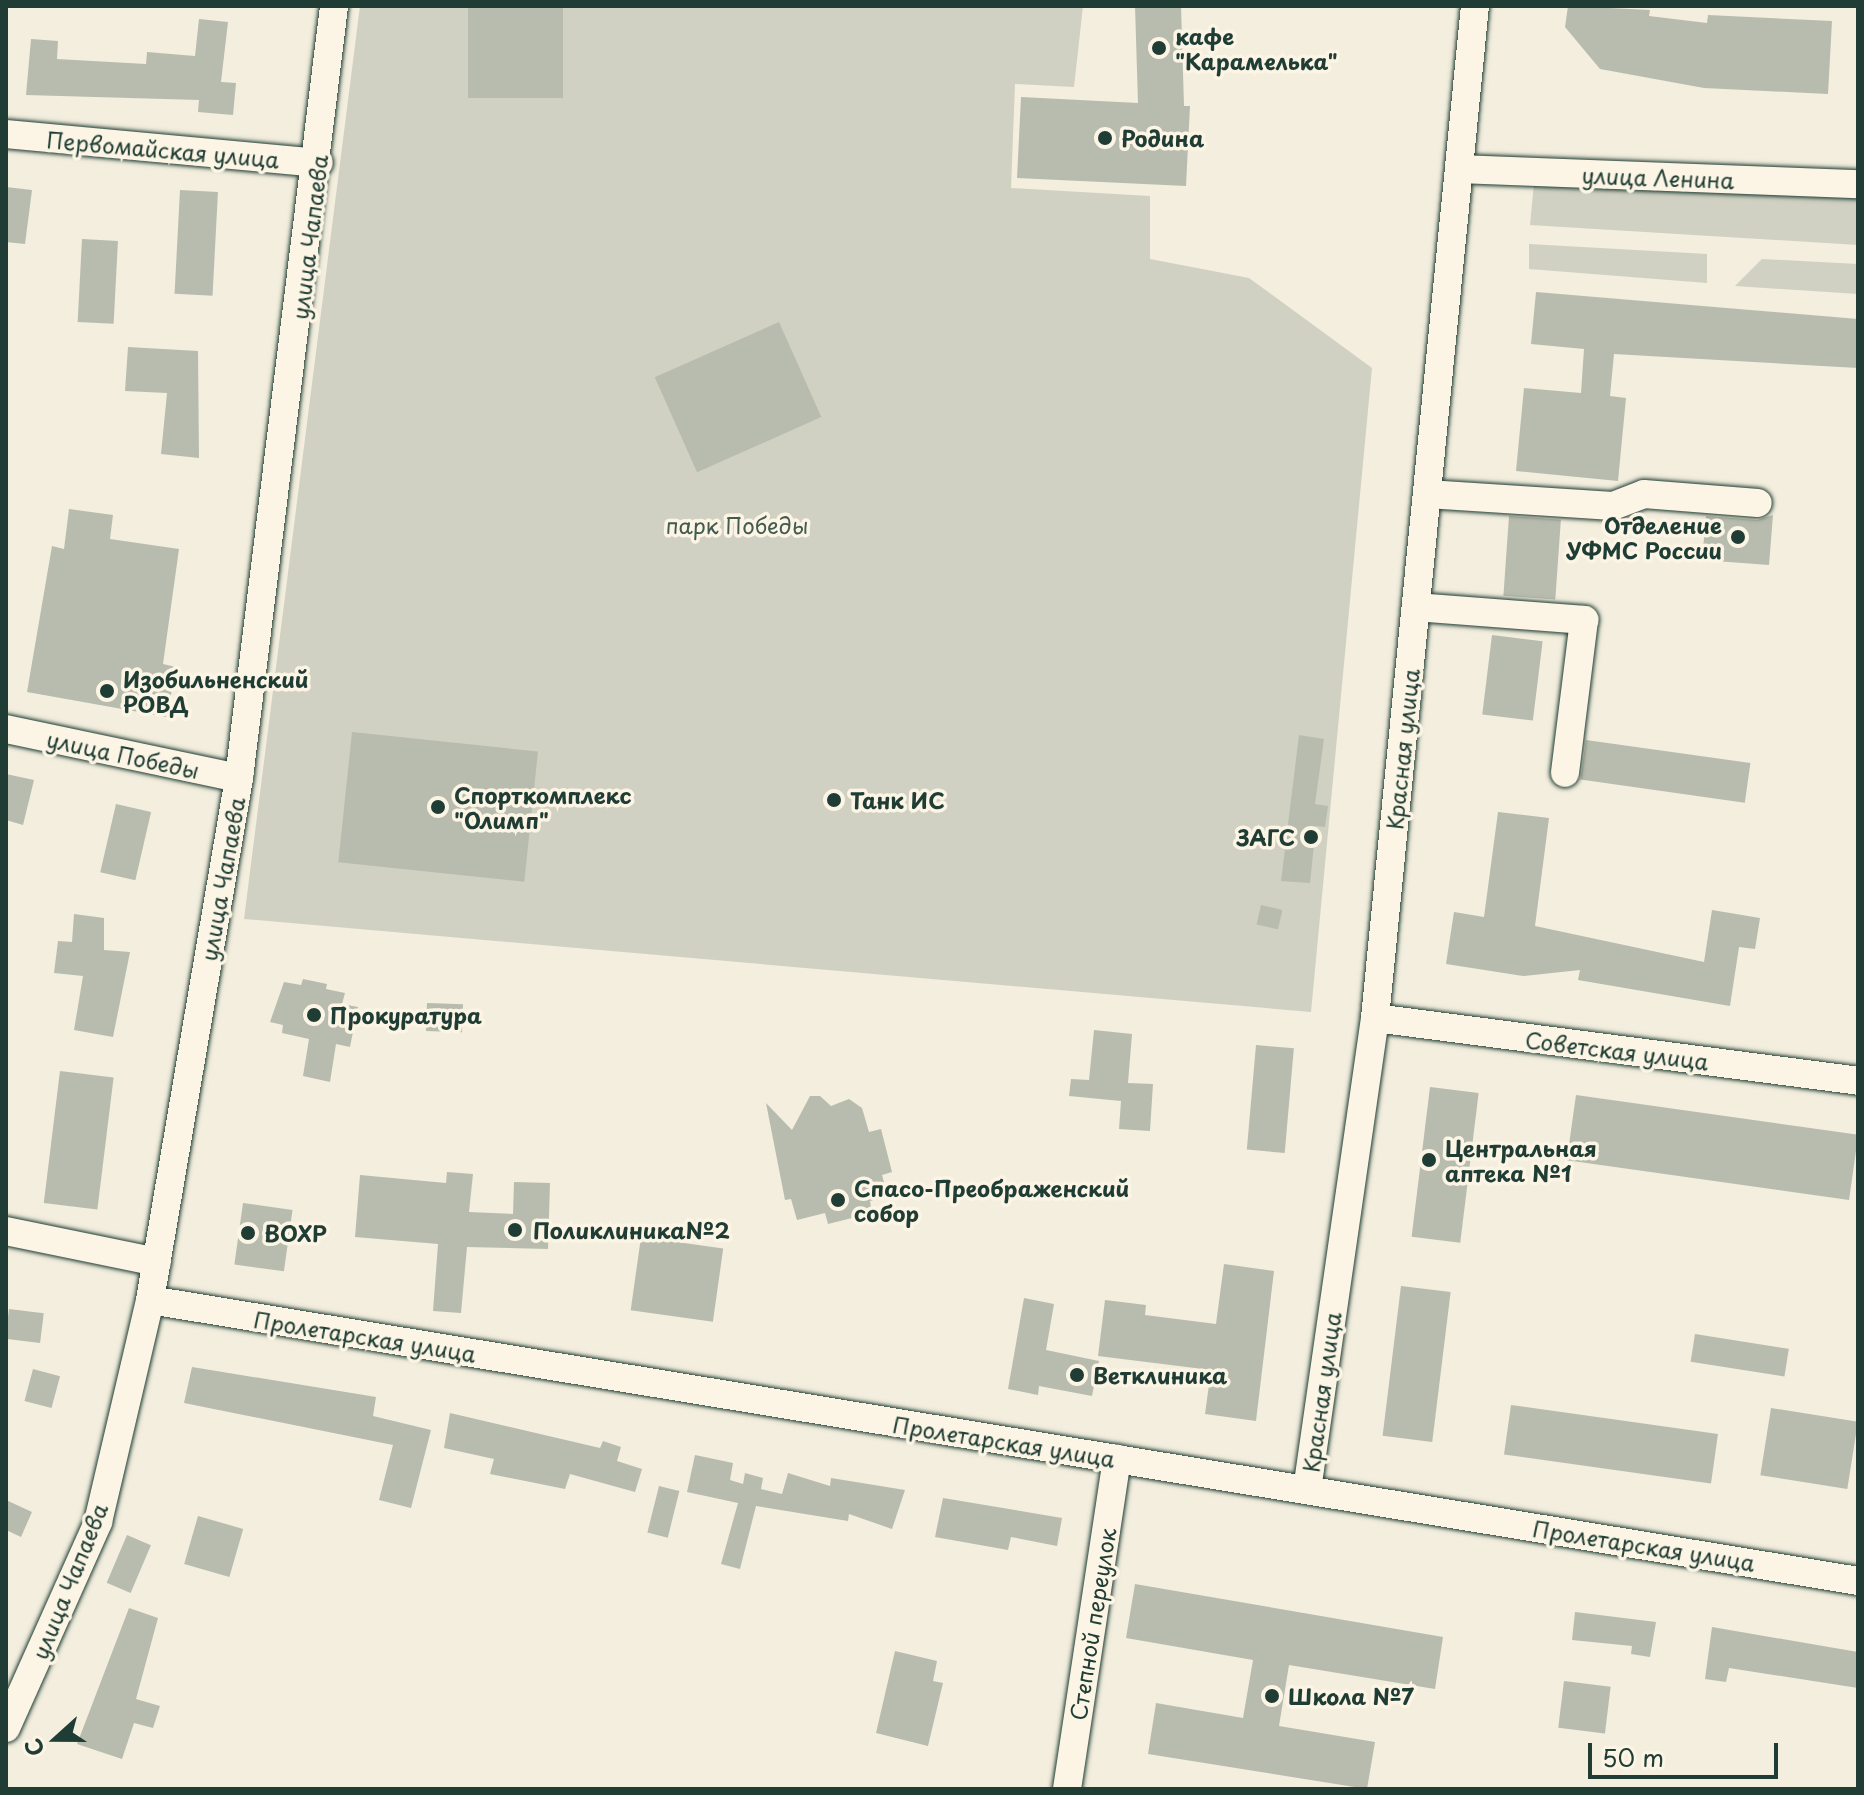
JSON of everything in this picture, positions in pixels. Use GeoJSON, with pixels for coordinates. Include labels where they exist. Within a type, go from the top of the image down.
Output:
{"type":"FeatureCollection","features":[{"type":"Feature","properties":{"kind":"street","name":"улица Чапаева"},"geometry":{"type":"LineString","coordinates":[[6,1728],[98,1522],[150,1300],[239,778],[319,163],[334,6]]}},
{"type":"Feature","properties":{"kind":"street","name":"Красная улица"},"geometry":{"type":"LineString","coordinates":[[1307,1490],[1375,1018],[1475,6]]}},
{"type":"Feature","properties":{"kind":"street","name":"Первомайская улица"},"geometry":{"type":"LineString","coordinates":[[6,134],[319,163]]}},
{"type":"Feature","properties":{"kind":"street","name":"улица Ленина"},"geometry":{"type":"LineString","coordinates":[[1459,169],[1858,184]]}},
{"type":"Feature","properties":{"kind":"street"},"geometry":{"type":"LineString","coordinates":[[1427,494],[1613,506],[1644,494],[1758,503]]}},
{"type":"Feature","properties":{"kind":"street"},"geometry":{"type":"LineString","coordinates":[[1416,607],[1584,620],[1565,773]]}},
{"type":"Feature","properties":{"kind":"street","name":"улица Победы"},"geometry":{"type":"LineString","coordinates":[[6,729],[239,778]]}},
{"type":"Feature","properties":{"kind":"street","name":"Советская улица"},"geometry":{"type":"LineString","coordinates":[[1375,1018],[1858,1081]]}},
{"type":"Feature","properties":{"kind":"street"},"geometry":{"type":"LineString","coordinates":[[6,1231],[157,1262]]}},
{"type":"Feature","properties":{"kind":"street","name":"Пролетарская улица"},"geometry":{"type":"LineString","coordinates":[[150,1300],[1858,1581]]}},
{"type":"Feature","properties":{"kind":"street","name":"Степной переулок"},"geometry":{"type":"LineString","coordinates":[[1067,1789],[1117,1459]]}},
{"type":"Feature","properties":{"kind":"green space","name":"парк Победы"},"geometry":{"type":"Polygon","coordinates":[[[360,6],[1083,6],[1074,87],[1015,84],[1011,188],[1150,196],[1150,259],[1249,278],[1372,368],[1311,1012],[244,919],[360,6]]]}},
{"type":"Feature","properties":{"kind":"green space"},"geometry":{"type":"Polygon","coordinates":[[[1534,183],[1858,195],[1858,245],[1530,225],[1534,183]]]}},
{"type":"Feature","properties":{"kind":"green space"},"geometry":{"type":"Polygon","coordinates":[[[1529,244],[1707,254],[1707,283],[1529,269],[1529,244]]]}},
{"type":"Feature","properties":{"kind":"green space"},"geometry":{"type":"Polygon","coordinates":[[[1762,259],[1858,264],[1858,294],[1735,286],[1762,259]]]}},
{"type":"Feature","properties":{"kind":"building"},"geometry":{"type":"Polygon","coordinates":[[[468,6],[563,6],[563,98],[468,98],[468,6]]]}},
{"type":"Feature","properties":{"kind":"building"},"geometry":{"type":"Polygon","coordinates":[[[1135,6],[1181,6],[1184,106],[1190,106],[1186,186],[1017,178],[1021,97],[1138,103],[1135,6]]]}},
{"type":"Feature","properties":{"kind":"building"},"geometry":{"type":"Polygon","coordinates":[[[1568,6],[1650,10],[1649,16],[1707,23],[1708,15],[1832,21],[1828,94],[1704,88],[1600,69],[1565,27],[1568,6]]]}},
{"type":"Feature","properties":{"kind":"building"},"geometry":{"type":"Polygon","coordinates":[[[199,19],[228,22],[221,82],[236,83],[233,115],[198,112],[199,100],[26,95],[31,39],[58,41],[57,59],[146,64],[147,52],[195,56],[199,19]]]}},
{"type":"Feature","properties":{"kind":"building"},"geometry":{"type":"Polygon","coordinates":[[[6,187],[32,190],[25,244],[6,242],[6,187]]]}},
{"type":"Feature","properties":{"kind":"building"},"geometry":{"type":"Polygon","coordinates":[[[180,190],[218,192],[213,296],[175,294],[180,190]]]}},
{"type":"Feature","properties":{"kind":"building"},"geometry":{"type":"Polygon","coordinates":[[[82,239],[118,241],[114,324],[78,322],[82,239]]]}},
{"type":"Feature","properties":{"kind":"building"},"geometry":{"type":"Polygon","coordinates":[[[1536,292],[1858,319],[1858,368],[1614,354],[1610,396],[1626,398],[1618,481],[1516,471],[1524,388],[1581,393],[1584,349],[1531,344],[1536,292]]]}},
{"type":"Feature","properties":{"kind":"building"},"geometry":{"type":"Polygon","coordinates":[[[779,322],[821,417],[697,472],[655,377],[779,322]]]}},
{"type":"Feature","properties":{"kind":"building"},"geometry":{"type":"Polygon","coordinates":[[[128,347],[198,351],[199,458],[161,454],[167,393],[125,391],[128,347]]]}},
{"type":"Feature","properties":{"kind":"building"},"geometry":{"type":"Polygon","coordinates":[[[69,509],[113,515],[110,539],[179,549],[163,664],[176,667],[167,717],[27,692],[52,546],[64,549],[69,509]]]}},
{"type":"Feature","properties":{"kind":"building","name":"Отделение УФМС России"},"geometry":{"type":"Polygon","coordinates":[[[1773,515],[1769,565],[1702,560],[1706,516],[1757,520],[1773,515]]]}},
{"type":"Feature","properties":{"kind":"building"},"geometry":{"type":"Polygon","coordinates":[[[1509,516],[1561,520],[1555,599],[1503,596],[1509,516]]]}},
{"type":"Feature","properties":{"kind":"building"},"geometry":{"type":"Polygon","coordinates":[[[1492,635],[1543,641],[1533,721],[1482,714],[1492,635]]]}},
{"type":"Feature","properties":{"kind":"building","name":"Спорткомплекс \"Олимп\""},"geometry":{"type":"Polygon","coordinates":[[[352,732],[538,752],[524,882],[338,862],[352,732]]]}},
{"type":"Feature","properties":{"kind":"building"},"geometry":{"type":"Polygon","coordinates":[[[1299,735],[1324,739],[1315,804],[1328,806],[1325,827],[1316,826],[1310,883],[1281,881],[1299,735]]]}},
{"type":"Feature","properties":{"kind":"building"},"geometry":{"type":"Polygon","coordinates":[[[1586,740],[1750,763],[1745,803],[1580,780],[1586,740]]]}},
{"type":"Feature","properties":{"kind":"building"},"geometry":{"type":"Polygon","coordinates":[[[6,774],[34,780],[23,825],[6,820],[6,774]]]}},
{"type":"Feature","properties":{"kind":"building"},"geometry":{"type":"Polygon","coordinates":[[[116,804],[151,812],[135,880],[100,872],[116,804]]]}},
{"type":"Feature","properties":{"kind":"building"},"geometry":{"type":"Polygon","coordinates":[[[1498,812],[1549,818],[1535,926],[1704,962],[1712,910],[1760,918],[1755,949],[1739,947],[1730,1006],[1578,980],[1580,970],[1523,976],[1446,964],[1454,912],[1484,917],[1498,812]]]}},
{"type":"Feature","properties":{"kind":"building"},"geometry":{"type":"Polygon","coordinates":[[[1261,905],[1282,910],[1278,929],[1257,924],[1261,905]]]}},
{"type":"Feature","properties":{"kind":"building"},"geometry":{"type":"Polygon","coordinates":[[[74,914],[104,918],[104,950],[130,952],[113,1037],[74,1030],[83,976],[54,973],[58,941],[72,942],[74,914]]]}},
{"type":"Feature","properties":{"kind":"building","name":"Прокуратура"},"geometry":{"type":"Polygon","coordinates":[[[303,979],[327,984],[326,989],[345,993],[342,1004],[358,1007],[350,1047],[336,1044],[330,1082],[303,1076],[309,1039],[282,1033],[283,1025],[270,1022],[284,982],[301,985],[303,979]]]}},
{"type":"Feature","properties":{"kind":"building"},"geometry":{"type":"Polygon","coordinates":[[[427,1003],[463,1004],[462,1032],[426,1031],[427,1003]]]}},
{"type":"Feature","properties":{"kind":"building"},"geometry":{"type":"Polygon","coordinates":[[[1094,1030],[1132,1034],[1128,1083],[1153,1084],[1150,1131],[1119,1129],[1121,1101],[1069,1096],[1071,1079],[1089,1080],[1094,1030]]]}},
{"type":"Feature","properties":{"kind":"building"},"geometry":{"type":"Polygon","coordinates":[[[1256,1045],[1294,1048],[1285,1153],[1247,1150],[1256,1045]]]}},
{"type":"Feature","properties":{"kind":"building"},"geometry":{"type":"Polygon","coordinates":[[[60,1071],[114,1078],[97,1210],[44,1203],[60,1071]]]}},
{"type":"Feature","properties":{"kind":"building"},"geometry":{"type":"Polygon","coordinates":[[[1430,1087],[1479,1093],[1460,1243],[1412,1237],[1430,1087]]]}},
{"type":"Feature","properties":{"kind":"building"},"geometry":{"type":"Polygon","coordinates":[[[1576,1095],[1858,1135],[1849,1200],[1567,1160],[1576,1095]]]}},
{"type":"Feature","properties":{"kind":"building"},"geometry":{"type":"Polygon","coordinates":[[[810,1096],[820,1096],[831,1106],[849,1099],[862,1108],[869,1132],[881,1129],[892,1172],[882,1175],[888,1197],[870,1201],[872,1213],[828,1224],[825,1213],[797,1220],[791,1199],[785,1200],[766,1103],[792,1130],[810,1096]]]}},
{"type":"Feature","properties":{"kind":"building"},"geometry":{"type":"Polygon","coordinates":[[[447,1172],[473,1174],[469,1212],[513,1214],[514,1182],[550,1183],[548,1249],[467,1247],[461,1313],[433,1311],[438,1244],[355,1237],[360,1175],[446,1183],[447,1172]]]}},
{"type":"Feature","properties":{"kind":"building"},"geometry":{"type":"Polygon","coordinates":[[[243,1203],[293,1210],[284,1271],[234,1264],[243,1203]]]}},
{"type":"Feature","properties":{"kind":"building"},"geometry":{"type":"Polygon","coordinates":[[[641,1237],[723,1249],[713,1322],[631,1310],[641,1237]]]}},
{"type":"Feature","properties":{"kind":"building"},"geometry":{"type":"Polygon","coordinates":[[[1224,1264],[1274,1271],[1256,1421],[1205,1414],[1211,1370],[1098,1356],[1105,1300],[1146,1305],[1145,1315],[1216,1324],[1224,1264]]]}},
{"type":"Feature","properties":{"kind":"building"},"geometry":{"type":"Polygon","coordinates":[[[1401,1286],[1451,1292],[1432,1442],[1383,1436],[1401,1286]]]}},
{"type":"Feature","properties":{"kind":"building"},"geometry":{"type":"Polygon","coordinates":[[[1024,1298],[1054,1304],[1046,1350],[1099,1361],[1092,1396],[1039,1386],[1038,1395],[1008,1389],[1024,1298]]]}},
{"type":"Feature","properties":{"kind":"building"},"geometry":{"type":"Polygon","coordinates":[[[9,1309],[44,1313],[40,1343],[6,1339],[9,1309]]]}},
{"type":"Feature","properties":{"kind":"building"},"geometry":{"type":"Polygon","coordinates":[[[1695,1334],[1789,1349],[1784,1377],[1691,1362],[1695,1334]]]}},
{"type":"Feature","properties":{"kind":"building"},"geometry":{"type":"Polygon","coordinates":[[[192,1367],[376,1397],[373,1416],[431,1430],[411,1508],[379,1500],[393,1445],[184,1403],[192,1367]]]}},
{"type":"Feature","properties":{"kind":"building"},"geometry":{"type":"Polygon","coordinates":[[[33,1369],[60,1376],[52,1408],[24,1401],[33,1369]]]}},
{"type":"Feature","properties":{"kind":"building"},"geometry":{"type":"Polygon","coordinates":[[[1511,1405],[1718,1434],[1711,1484],[1504,1455],[1511,1405]]]}},
{"type":"Feature","properties":{"kind":"building"},"geometry":{"type":"Polygon","coordinates":[[[1771,1408],[1858,1422],[1847,1489],[1760,1475],[1771,1408]]]}},
{"type":"Feature","properties":{"kind":"building"},"geometry":{"type":"Polygon","coordinates":[[[450,1413],[600,1448],[603,1441],[621,1447],[617,1461],[642,1469],[635,1492],[570,1474],[565,1489],[490,1474],[494,1459],[444,1448],[450,1413]]]}},
{"type":"Feature","properties":{"kind":"building"},"geometry":{"type":"Polygon","coordinates":[[[695,1455],[733,1463],[730,1480],[743,1484],[745,1473],[763,1478],[761,1489],[782,1494],[788,1473],[830,1486],[831,1478],[905,1490],[892,1529],[849,1514],[848,1521],[756,1506],[740,1569],[721,1564],[738,1503],[687,1492],[695,1455]]]}},
{"type":"Feature","properties":{"kind":"building"},"geometry":{"type":"Polygon","coordinates":[[[659,1486],[679,1491],[668,1538],[647,1533],[659,1486]]]}},
{"type":"Feature","properties":{"kind":"building"},"geometry":{"type":"Polygon","coordinates":[[[943,1498],[1062,1518],[1057,1546],[1011,1537],[1008,1550],[935,1537],[943,1498]]]}},
{"type":"Feature","properties":{"kind":"building"},"geometry":{"type":"Polygon","coordinates":[[[6,1500],[32,1512],[21,1537],[6,1530],[6,1500]]]}},
{"type":"Feature","properties":{"kind":"building"},"geometry":{"type":"Polygon","coordinates":[[[198,1516],[243,1529],[229,1577],[184,1564],[198,1516]]]}},
{"type":"Feature","properties":{"kind":"building"},"geometry":{"type":"Polygon","coordinates":[[[127,1535],[151,1545],[131,1593],[107,1583],[127,1535]]]}},
{"type":"Feature","properties":{"kind":"building"},"geometry":{"type":"Polygon","coordinates":[[[1135,1584],[1443,1637],[1435,1689],[1289,1665],[1279,1726],[1375,1742],[1367,1789],[1148,1754],[1156,1703],[1243,1718],[1253,1660],[1126,1638],[1135,1584]]]}},
{"type":"Feature","properties":{"kind":"building"},"geometry":{"type":"Polygon","coordinates":[[[129,1608],[158,1618],[136,1699],[160,1706],[153,1728],[134,1723],[122,1759],[77,1744],[129,1608]]]}},
{"type":"Feature","properties":{"kind":"building"},"geometry":{"type":"Polygon","coordinates":[[[1575,1612],[1656,1622],[1650,1657],[1631,1654],[1632,1646],[1572,1640],[1575,1612]]]}},
{"type":"Feature","properties":{"kind":"building"},"geometry":{"type":"Polygon","coordinates":[[[1712,1627],[1858,1652],[1858,1688],[1729,1668],[1726,1682],[1705,1679],[1712,1627]]]}},
{"type":"Feature","properties":{"kind":"building"},"geometry":{"type":"Polygon","coordinates":[[[895,1651],[937,1661],[933,1681],[943,1683],[928,1746],[876,1733],[895,1651]]]}},
{"type":"Feature","properties":{"kind":"building"},"geometry":{"type":"Polygon","coordinates":[[[1564,1681],[1611,1687],[1605,1733],[1558,1728],[1564,1681]]]}},
{"type":"Feature","properties":{"kind":"place","name":"кафе \"Карамелька\""},"geometry":{"type":"Point","coordinates":[1159,48]}},
{"type":"Feature","properties":{"kind":"place","name":"Родина"},"geometry":{"type":"Point","coordinates":[1105,138]}},
{"type":"Feature","properties":{"kind":"place","name":"Отделение УФМС России"},"geometry":{"type":"Point","coordinates":[1738,537]}},
{"type":"Feature","properties":{"kind":"place","name":"Изобильненский РОВД"},"geometry":{"type":"Point","coordinates":[107,691]}},
{"type":"Feature","properties":{"kind":"place","name":"Танк ИС"},"geometry":{"type":"Point","coordinates":[834,800]}},
{"type":"Feature","properties":{"kind":"place","name":"Спорткомплекс \"Олимп\""},"geometry":{"type":"Point","coordinates":[438,807]}},
{"type":"Feature","properties":{"kind":"place","name":"ЗАГС"},"geometry":{"type":"Point","coordinates":[1311,837]}},
{"type":"Feature","properties":{"kind":"place","name":"Прокуратура"},"geometry":{"type":"Point","coordinates":[314,1015]}},
{"type":"Feature","properties":{"kind":"place","name":"Центральная аптека №1"},"geometry":{"type":"Point","coordinates":[1429,1160]}},
{"type":"Feature","properties":{"kind":"place","name":"Спасо-Преображенский собор"},"geometry":{"type":"Point","coordinates":[838,1200]}},
{"type":"Feature","properties":{"kind":"place","name":"Поликлиника№2"},"geometry":{"type":"Point","coordinates":[515,1230]}},
{"type":"Feature","properties":{"kind":"place","name":"ВОХР"},"geometry":{"type":"Point","coordinates":[248,1233]}},
{"type":"Feature","properties":{"kind":"place","name":"Ветклиника"},"geometry":{"type":"Point","coordinates":[1077,1375]}},
{"type":"Feature","properties":{"kind":"place","name":"Школа №7"},"geometry":{"type":"Point","coordinates":[1272,1696]}}]}
